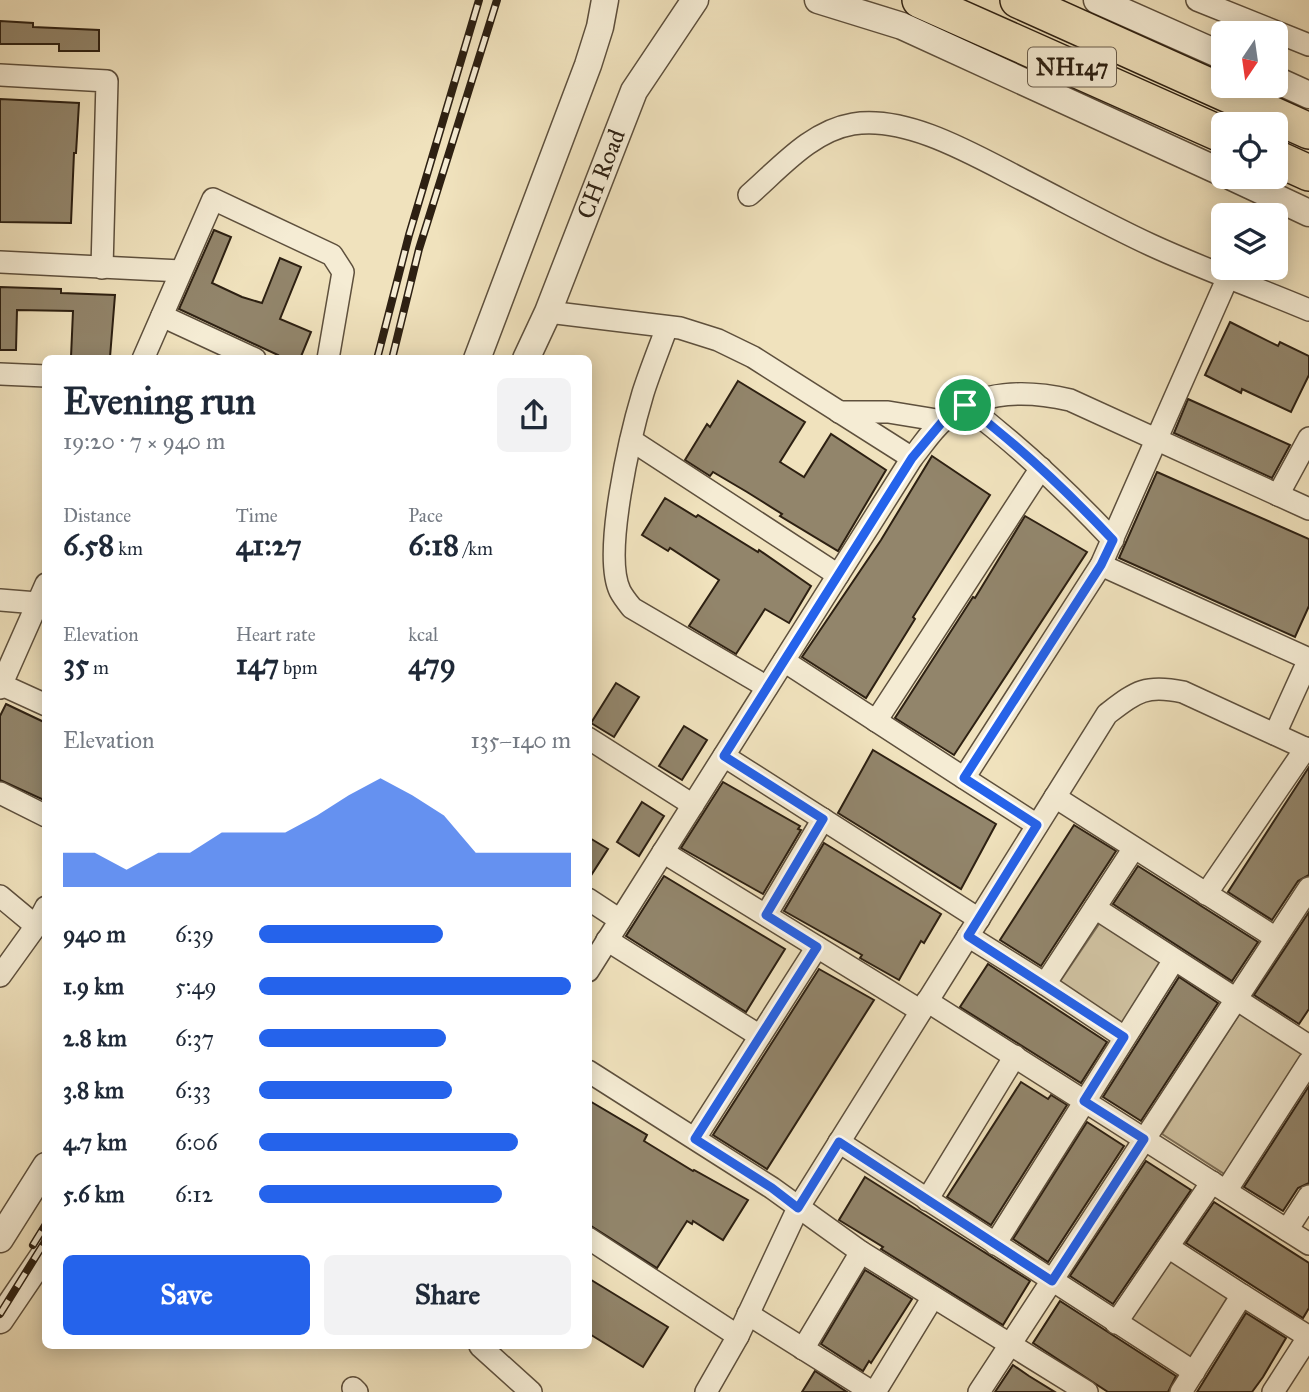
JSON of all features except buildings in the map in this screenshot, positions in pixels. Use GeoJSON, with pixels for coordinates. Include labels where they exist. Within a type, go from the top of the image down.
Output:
{"type":"FeatureCollection","features":[{"type":"Feature","properties":{"kind":"highway","name":"NH147"},"geometry":{"type":"LineString","coordinates":[[920,0],[1211,130]]}},
{"type":"Feature","properties":{"kind":"highway","name":"NH147"},"geometry":{"type":"LineString","coordinates":[[1022,1],[1309,131]]}},
{"type":"Feature","properties":{"kind":"highway"},"geometry":{"type":"LineString","coordinates":[[1288,163],[1309,173]]}},
{"type":"Feature","properties":{"kind":"street","name":"CH Road"},"geometry":{"type":"LineString","coordinates":[[479,355],[588,65],[605,0]]}},
{"type":"Feature","properties":{"kind":"street","name":"CH Road"},"geometry":{"type":"LineString","coordinates":[[528,355],[548,312],[634,92],[695,0]]}},
{"type":"Feature","properties":{"kind":"street"},"geometry":{"type":"LineString","coordinates":[[818,0],[902,26],[1211,168]]}},
{"type":"Feature","properties":{"kind":"street"},"geometry":{"type":"LineString","coordinates":[[1097,0],[1211,51]]}},
{"type":"Feature","properties":{"kind":"street"},"geometry":{"type":"LineString","coordinates":[[1197,0],[1309,45]]}},
{"type":"Feature","properties":{"kind":"street"},"geometry":{"type":"LineString","coordinates":[[0,75],[107,81],[102,268]]}},
{"type":"Feature","properties":{"kind":"street"},"geometry":{"type":"LineString","coordinates":[[1288,85],[1309,95]]}},
{"type":"Feature","properties":{"kind":"street"},"geometry":{"type":"LineString","coordinates":[[749,195],[800,149],[822,134],[853,124],[885,124],[919,132],[977,157],[1152,245],[1211,270]]}},
{"type":"Feature","properties":{"kind":"street"},"geometry":{"type":"LineString","coordinates":[[1258,189],[1309,213]]}},
{"type":"Feature","properties":{"kind":"street"},"geometry":{"type":"LineString","coordinates":[[145,355],[212,199],[332,255],[343,272],[329,355]]}},
{"type":"Feature","properties":{"kind":"street"},"geometry":{"type":"LineString","coordinates":[[0,262],[181,271]]}},
{"type":"Feature","properties":{"kind":"street"},"geometry":{"type":"LineString","coordinates":[[964,778],[1101,565],[1227,280]]}},
{"type":"Feature","properties":{"kind":"street"},"geometry":{"type":"LineString","coordinates":[[1235,280],[1309,310]]}},
{"type":"Feature","properties":{"kind":"street"},"geometry":{"type":"LineString","coordinates":[[548,312],[667,327],[718,340],[753,357],[912,458]]}},
{"type":"Feature","properties":{"kind":"street"},"geometry":{"type":"LineString","coordinates":[[162,316],[246,355]]}},
{"type":"Feature","properties":{"kind":"street"},"geometry":{"type":"LineString","coordinates":[[667,327],[643,391],[632,440],[614,540],[615,572],[619,590],[632,608],[767,687]]}},
{"type":"Feature","properties":{"kind":"street"},"geometry":{"type":"LineString","coordinates":[[0,374],[42,376]]}},
{"type":"Feature","properties":{"kind":"street"},"geometry":{"type":"LineString","coordinates":[[592,964],[912,458],[943,421],[965,405],[998,396],[1040,393],[1070,400],[1309,509]]}},
{"type":"Feature","properties":{"kind":"street"},"geometry":{"type":"LineString","coordinates":[[965,405],[1041,468],[1113,540]]}},
{"type":"Feature","properties":{"kind":"street"},"geometry":{"type":"LineString","coordinates":[[839,412],[888,412],[943,421]]}},
{"type":"Feature","properties":{"kind":"street"},"geometry":{"type":"LineString","coordinates":[[1278,495],[1309,438]]}},
{"type":"Feature","properties":{"kind":"street"},"geometry":{"type":"LineString","coordinates":[[632,440],[838,575]]}},
{"type":"Feature","properties":{"kind":"street"},"geometry":{"type":"LineString","coordinates":[[876,721],[1041,468]]}},
{"type":"Feature","properties":{"kind":"street"},"geometry":{"type":"LineString","coordinates":[[1101,565],[1309,659],[1275,734]]}},
{"type":"Feature","properties":{"kind":"street"},"geometry":{"type":"LineString","coordinates":[[0,600],[41,593]]}},
{"type":"Feature","properties":{"kind":"street"},"geometry":{"type":"LineString","coordinates":[[41,593],[1,687],[42,703]]}},
{"type":"Feature","properties":{"kind":"street"},"geometry":{"type":"LineString","coordinates":[[784,661],[1037,825]]}},
{"type":"Feature","properties":{"kind":"street"},"geometry":{"type":"LineString","coordinates":[[715,1389],[798,1208],[1107,714],[1134,693],[1162,687],[1183,692],[1308,749],[1206,894]]}},
{"type":"Feature","properties":{"kind":"street"},"geometry":{"type":"LineString","coordinates":[[592,741],[693,805]]}},
{"type":"Feature","properties":{"kind":"street"},"geometry":{"type":"LineString","coordinates":[[724,756],[823,819],[973,927],[1045,984],[1124,1037]]}},
{"type":"Feature","properties":{"kind":"street"},"geometry":{"type":"LineString","coordinates":[[0,793],[42,814]]}},
{"type":"Feature","properties":{"kind":"street"},"geometry":{"type":"LineString","coordinates":[[1055,797],[1276,938]]}},
{"type":"Feature","properties":{"kind":"street"},"geometry":{"type":"LineString","coordinates":[[766,915],[823,819]]}},
{"type":"Feature","properties":{"kind":"street"},"geometry":{"type":"LineString","coordinates":[[1045,984],[1135,848]]}},
{"type":"Feature","properties":{"kind":"street"},"geometry":{"type":"LineString","coordinates":[[663,852],[817,947],[1015,1056],[1309,1244]]}},
{"type":"Feature","properties":{"kind":"street"},"geometry":{"type":"LineString","coordinates":[[979,1392],[1309,888]]}},
{"type":"Feature","properties":{"kind":"street"},"geometry":{"type":"LineString","coordinates":[[0,896],[41,917],[0,976]]}},
{"type":"Feature","properties":{"kind":"street"},"geometry":{"type":"LineString","coordinates":[[592,902],[620,920]]}},
{"type":"Feature","properties":{"kind":"street"},"geometry":{"type":"LineString","coordinates":[[1095,908],[1236,999],[1305,1036]]}},
{"type":"Feature","properties":{"kind":"street"},"geometry":{"type":"LineString","coordinates":[[607,940],[760,1036]]}},
{"type":"Feature","properties":{"kind":"street"},"geometry":{"type":"LineString","coordinates":[[695,1139],[817,947]]}},
{"type":"Feature","properties":{"kind":"street"},"geometry":{"type":"LineString","coordinates":[[995,1244],[1174,960]]}},
{"type":"Feature","properties":{"kind":"street"},"geometry":{"type":"LineString","coordinates":[[927,1200],[1015,1056]]}},
{"type":"Feature","properties":{"kind":"street"},"geometry":{"type":"LineString","coordinates":[[1116,1323],[1168,1247],[1219,1187],[1309,1062]]}},
{"type":"Feature","properties":{"kind":"street"},"geometry":{"type":"LineString","coordinates":[[592,1074],[772,1188],[861,1252],[1011,1345],[1076,1389]]}},
{"type":"Feature","properties":{"kind":"street"},"geometry":{"type":"LineString","coordinates":[[839,1142],[1194,1372]]}},
{"type":"Feature","properties":{"kind":"street"},"geometry":{"type":"LineString","coordinates":[[0,1239],[42,1172]]}},
{"type":"Feature","properties":{"kind":"street"},"geometry":{"type":"LineString","coordinates":[[1287,1230],[1309,1196]]}},
{"type":"Feature","properties":{"kind":"street"},"geometry":{"type":"LineString","coordinates":[[592,1241],[738,1336]]}},
{"type":"Feature","properties":{"kind":"street"},"geometry":{"type":"LineString","coordinates":[[1168,1247],[1309,1337],[1273,1392]]}},
{"type":"Feature","properties":{"kind":"street"},"geometry":{"type":"LineString","coordinates":[[803,1349],[861,1252]]}},
{"type":"Feature","properties":{"kind":"street"},"geometry":{"type":"LineString","coordinates":[[0,1320],[42,1258]]}},
{"type":"Feature","properties":{"kind":"street"},"geometry":{"type":"LineString","coordinates":[[1181,1392],[1242,1295]]}},
{"type":"Feature","properties":{"kind":"street"},"geometry":{"type":"LineString","coordinates":[[748,1314],[873,1392],[933,1297]]}},
{"type":"Feature","properties":{"kind":"street"},"geometry":{"type":"LineString","coordinates":[[483,1349],[531,1392]]}},
{"type":"Feature","properties":{"kind":"shaded area"},"geometry":{"type":"Polygon","coordinates":[[[1101,921],[1164,962],[1122,1025],[1059,983],[1101,921]]]}},
{"type":"Feature","properties":{"kind":"shaded area"},"geometry":{"type":"Polygon","coordinates":[[[1240,1013],[1307,1056],[1229,1177],[1162,1134],[1240,1013]]]}},
{"type":"Feature","properties":{"kind":"shaded area"},"geometry":{"type":"Polygon","coordinates":[[[1169,1255],[1232,1297],[1190,1360],[1127,1319],[1169,1255]]]}},
{"type":"Feature","properties":{"kind":"railway"},"geometry":{"type":"LineString","coordinates":[[378,355],[409,235],[479,0]]}},
{"type":"Feature","properties":{"kind":"railway"},"geometry":{"type":"LineString","coordinates":[[393,355],[419,249],[497,0]]}},
{"type":"Feature","properties":{"kind":"railway"},"geometry":{"type":"LineString","coordinates":[[33,1245],[42,1230]]}},
{"type":"Feature","properties":{"kind":"railway"},"geometry":{"type":"LineString","coordinates":[[0,1314],[42,1246]]}},
{"type":"Feature","properties":{"kind":"route"},"geometry":{"type":"LineString","coordinates":[[965,405],[1036,464],[1113,540],[1101,565],[964,778],[1037,825],[968,936],[1124,1037],[1084,1101],[1144,1139],[1052,1281],[839,1142],[798,1208],[772,1188],[695,1139],[817,947],[766,915],[823,819],[724,756],[912,458],[943,421],[965,405]]}}]}
